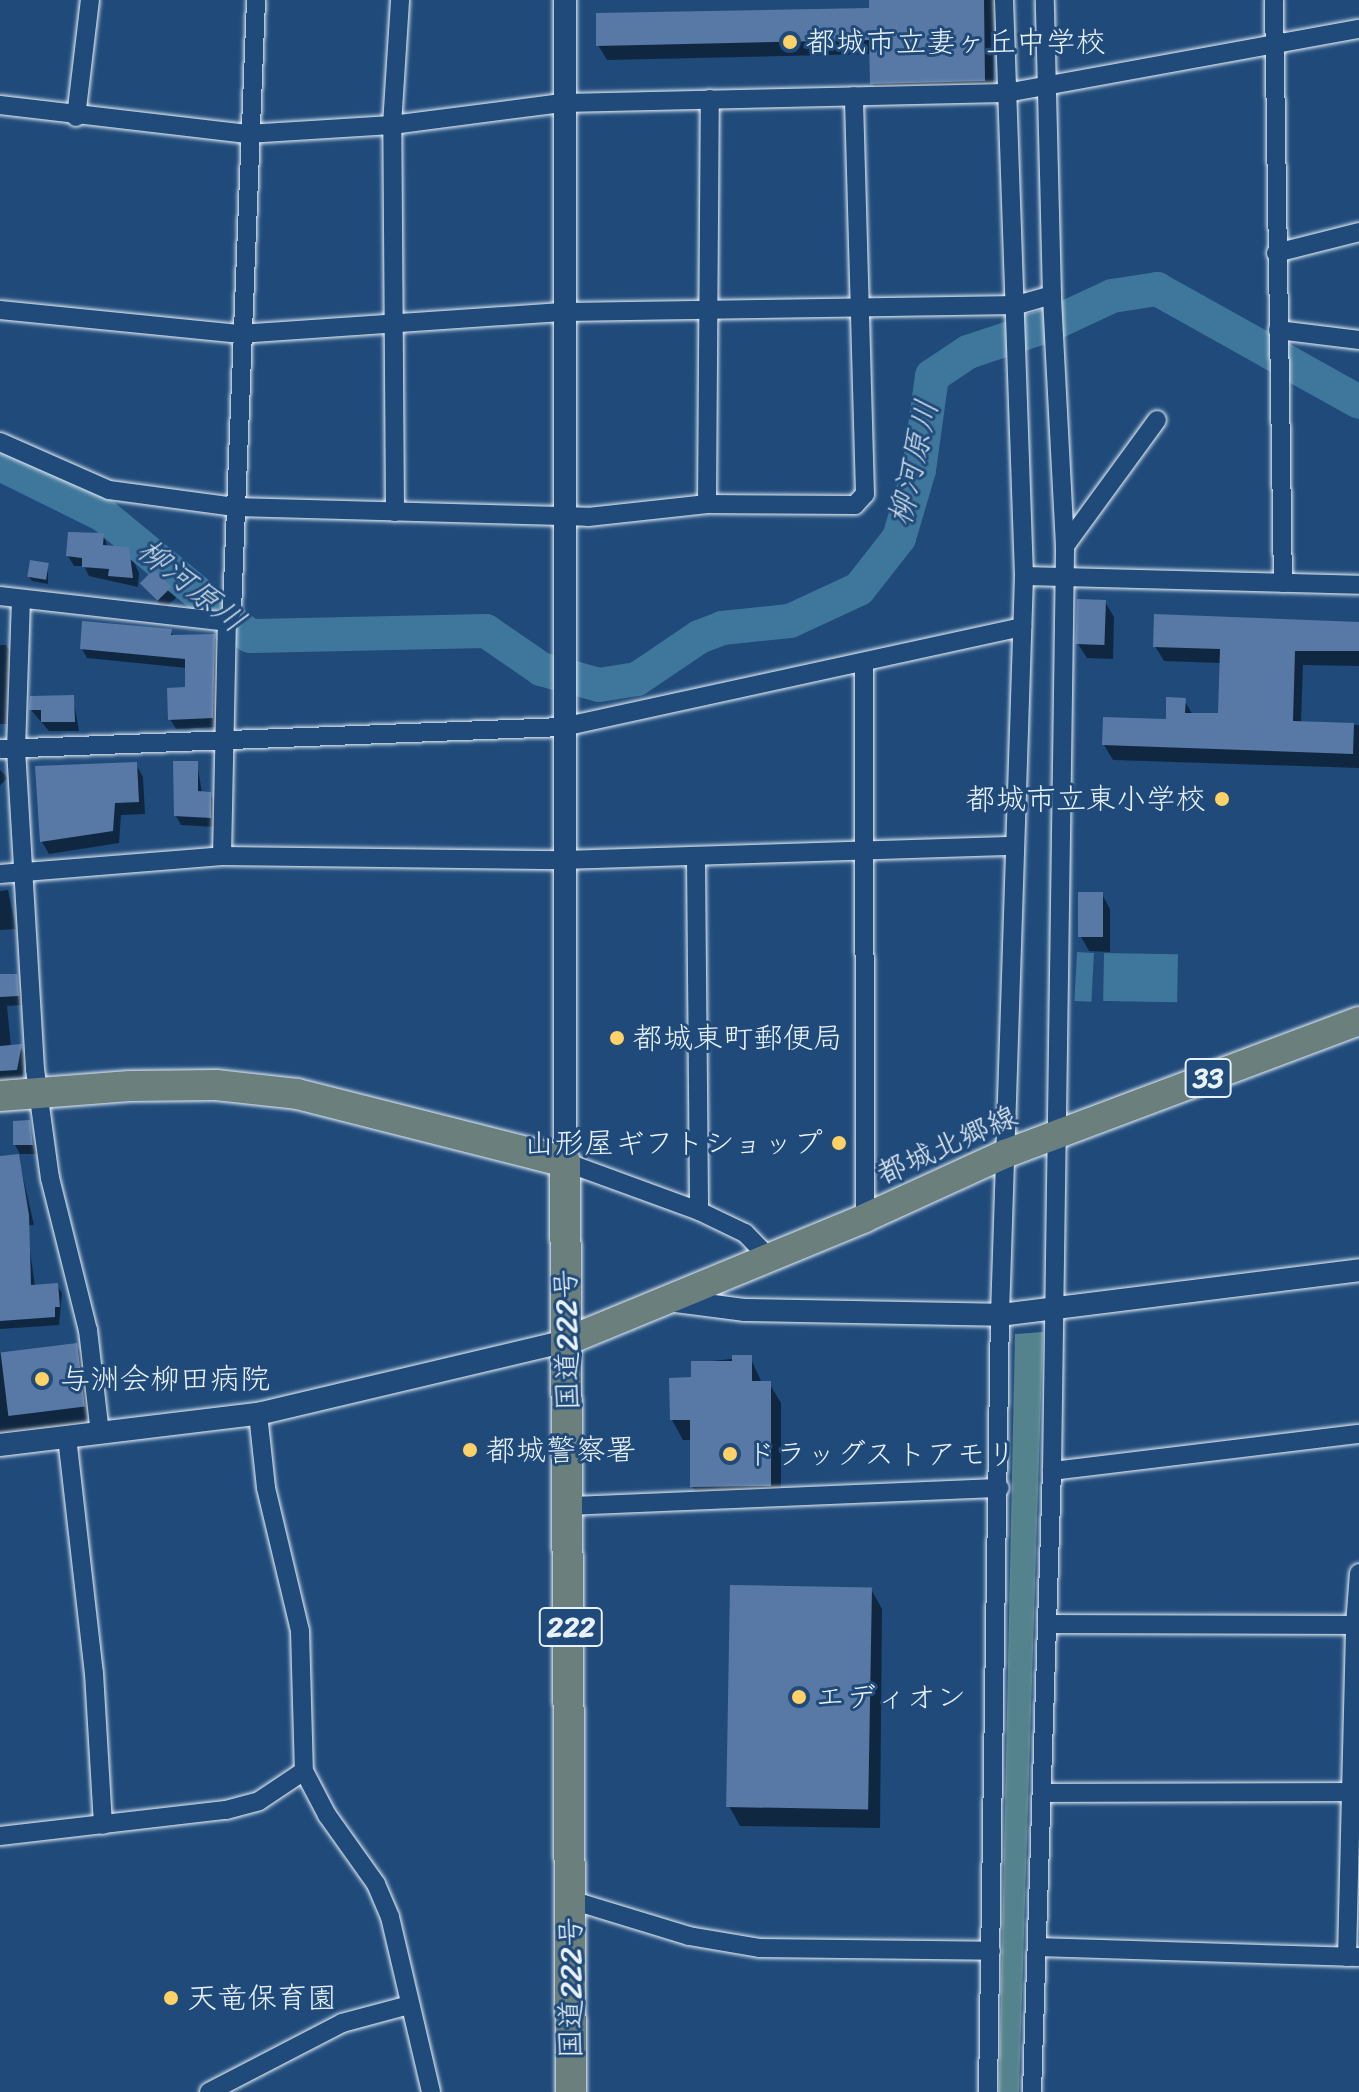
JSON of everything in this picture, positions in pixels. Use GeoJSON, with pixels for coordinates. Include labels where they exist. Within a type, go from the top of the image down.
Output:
{"type":"FeatureCollection","features":[{"type":"Feature","properties":{"kind":"highway"},"geometry":{"type":"LineString","coordinates":[[0,1096],[39,1091],[216,1085],[297,1094],[565,1162]]}},
{"type":"Feature","properties":{"kind":"highway","name":"国道222号"},"geometry":{"type":"LineString","coordinates":[[565,1162],[570,1506],[571,2092]]}},
{"type":"Feature","properties":{"kind":"main road","name":"都城北郷線"},"geometry":{"type":"LineString","coordinates":[[567,1341],[865,1218],[1005,1154],[1359,1021]]}},
{"type":"Feature","properties":{"kind":"street"},"geometry":{"type":"LineString","coordinates":[[76,117],[90,0]]}},
{"type":"Feature","properties":{"kind":"street"},"geometry":{"type":"LineString","coordinates":[[222,856],[239,334],[256,0]]}},
{"type":"Feature","properties":{"kind":"street"},"geometry":{"type":"LineString","coordinates":[[395,512],[392,125],[400,0]]}},
{"type":"Feature","properties":{"kind":"street"},"geometry":{"type":"LineString","coordinates":[[565,0],[562,103],[565,312],[562,516],[565,1162],[699,1211],[745,1233],[767,1256]]}},
{"type":"Feature","properties":{"kind":"street"},"geometry":{"type":"LineString","coordinates":[[988,2092],[1000,1488],[1000,1315],[1024,576],[1004,0]]}},
{"type":"Feature","properties":{"kind":"street"},"geometry":{"type":"LineString","coordinates":[[1032,2092],[1056,1308],[1065,546],[1052,296],[1045,0]]}},
{"type":"Feature","properties":{"kind":"street"},"geometry":{"type":"LineString","coordinates":[[1274,0],[1283,583]]}},
{"type":"Feature","properties":{"kind":"street"},"geometry":{"type":"LineString","coordinates":[[0,105],[76,117],[247,134],[392,125],[562,103],[1006,93],[1359,29]]}},
{"type":"Feature","properties":{"kind":"street"},"geometry":{"type":"LineString","coordinates":[[0,442],[109,490],[235,507],[562,516],[707,504],[855,505],[865,494],[854,96]]}},
{"type":"Feature","properties":{"kind":"street"},"geometry":{"type":"LineString","coordinates":[[707,504],[710,99]]}},
{"type":"Feature","properties":{"kind":"street"},"geometry":{"type":"LineString","coordinates":[[1276,253],[1359,232]]}},
{"type":"Feature","properties":{"kind":"street"},"geometry":{"type":"LineString","coordinates":[[0,310],[239,334],[392,321],[565,312],[1017,306],[1052,296]]}},
{"type":"Feature","properties":{"kind":"street"},"geometry":{"type":"LineString","coordinates":[[1278,330],[1359,340]]}},
{"type":"Feature","properties":{"kind":"street"},"geometry":{"type":"LineString","coordinates":[[1065,546],[1157,420]]}},
{"type":"Feature","properties":{"kind":"street"},"geometry":{"type":"LineString","coordinates":[[1024,576],[1359,585]]}},
{"type":"Feature","properties":{"kind":"street"},"geometry":{"type":"LineString","coordinates":[[0,596],[230,616]]}},
{"type":"Feature","properties":{"kind":"street"},"geometry":{"type":"LineString","coordinates":[[21,599],[8,749],[39,1091],[50,1178],[88,1330],[100,1434]]}},
{"type":"Feature","properties":{"kind":"street"},"geometry":{"type":"LineString","coordinates":[[8,749],[563,727],[1022,627]]}},
{"type":"Feature","properties":{"kind":"street"},"geometry":{"type":"LineString","coordinates":[[864,663],[865,1218]]}},
{"type":"Feature","properties":{"kind":"street"},"geometry":{"type":"LineString","coordinates":[[0,874],[222,856],[564,860],[1014,846]]}},
{"type":"Feature","properties":{"kind":"street"},"geometry":{"type":"LineString","coordinates":[[696,858],[699,1211]]}},
{"type":"Feature","properties":{"kind":"street"},"geometry":{"type":"LineString","coordinates":[[668,1300],[745,1310],[1000,1315],[1359,1270]]}},
{"type":"Feature","properties":{"kind":"street"},"geometry":{"type":"LineString","coordinates":[[0,1445],[258,1414],[567,1341]]}},
{"type":"Feature","properties":{"kind":"street"},"geometry":{"type":"LineString","coordinates":[[258,1414],[266,1488],[300,1631],[304,1771],[327,1815],[376,1884],[390,1917],[431,2092]]}},
{"type":"Feature","properties":{"kind":"street"},"geometry":{"type":"LineString","coordinates":[[1052,1471],[1359,1434]]}},
{"type":"Feature","properties":{"kind":"street"},"geometry":{"type":"LineString","coordinates":[[67,1437],[94,1673],[103,1825]]}},
{"type":"Feature","properties":{"kind":"street"},"geometry":{"type":"LineString","coordinates":[[570,1506],[1000,1488]]}},
{"type":"Feature","properties":{"kind":"street"},"geometry":{"type":"LineString","coordinates":[[1037,1947],[1353,1957],[1350,1792],[1359,1573]]}},
{"type":"Feature","properties":{"kind":"street"},"geometry":{"type":"LineString","coordinates":[[1048,1624],[1355,1625]]}},
{"type":"Feature","properties":{"kind":"street"},"geometry":{"type":"LineString","coordinates":[[0,1836],[248,1804],[304,1771]]}},
{"type":"Feature","properties":{"kind":"street"},"geometry":{"type":"LineString","coordinates":[[1043,1793],[1350,1792]]}},
{"type":"Feature","properties":{"kind":"street"},"geometry":{"type":"LineString","coordinates":[[571,1900],[689,1936],[759,1948],[991,1951]]}},
{"type":"Feature","properties":{"kind":"street"},"geometry":{"type":"LineString","coordinates":[[209,2092],[342,2023],[409,2005]]}},
{"type":"Feature","properties":{"kind":"green space"},"geometry":{"type":"Polygon","coordinates":[[[1043,1332],[1019,2092],[999,2092],[1015,1334],[1043,1332]]]}},
{"type":"Feature","properties":{"kind":"water"},"geometry":{"type":"Polygon","coordinates":[[[1077,952],[1094,953],[1091,1002],[1074,1001],[1077,952]]]}},
{"type":"Feature","properties":{"kind":"water"},"geometry":{"type":"Polygon","coordinates":[[[1104,953],[1178,954],[1177,1002],[1103,1001],[1104,953]]]}},
{"type":"Feature","properties":{"kind":"building"},"geometry":{"type":"Polygon","coordinates":[[[869,0],[984,0],[985,81],[870,84],[869,40],[596,46],[596,13],[869,8],[869,0]]]}},
{"type":"Feature","properties":{"kind":"building"},"geometry":{"type":"Polygon","coordinates":[[[68,532],[104,533],[103,545],[129,547],[133,578],[108,576],[109,569],[82,567],[82,558],[66,556],[68,532]]]}},
{"type":"Feature","properties":{"kind":"building"},"geometry":{"type":"Polygon","coordinates":[[[30,560],[49,563],[46,580],[27,577],[30,560]]]}},
{"type":"Feature","properties":{"kind":"building"},"geometry":{"type":"Polygon","coordinates":[[[154,569],[172,587],[158,601],[140,583],[154,569]]]}},
{"type":"Feature","properties":{"kind":"building"},"geometry":{"type":"Polygon","coordinates":[[[1077,599],[1106,600],[1104,645],[1075,644],[1077,599]]]}},
{"type":"Feature","properties":{"kind":"building"},"geometry":{"type":"Polygon","coordinates":[[[1154,614],[1359,622],[1359,651],[1295,651],[1293,721],[1354,723],[1353,754],[1102,745],[1103,717],[1166,719],[1166,697],[1186,698],[1185,713],[1218,713],[1220,649],[1153,647],[1154,614]]]}},
{"type":"Feature","properties":{"kind":"building"},"geometry":{"type":"Polygon","coordinates":[[[82,621],[172,629],[171,635],[215,634],[213,718],[168,720],[167,688],[185,687],[185,659],[80,649],[82,621]]]}},
{"type":"Feature","properties":{"kind":"building"},"geometry":{"type":"Polygon","coordinates":[[[74,695],[75,722],[41,722],[41,710],[29,710],[30,696],[74,695]]]}},
{"type":"Feature","properties":{"kind":"building"},"geometry":{"type":"Polygon","coordinates":[[[173,761],[198,761],[198,791],[211,792],[211,818],[174,816],[173,761]]]}},
{"type":"Feature","properties":{"kind":"building"},"geometry":{"type":"Polygon","coordinates":[[[137,762],[139,802],[115,803],[113,831],[40,842],[35,766],[137,762]]]}},
{"type":"Feature","properties":{"kind":"building"},"geometry":{"type":"Polygon","coordinates":[[[1078,892],[1103,892],[1103,937],[1078,937],[1078,892]]]}},
{"type":"Feature","properties":{"kind":"building"},"geometry":{"type":"Polygon","coordinates":[[[0,974],[17,974],[19,996],[0,997],[0,974]]]}},
{"type":"Feature","properties":{"kind":"building"},"geometry":{"type":"Polygon","coordinates":[[[22,1044],[17,1070],[0,1071],[0,1046],[22,1044]]]}},
{"type":"Feature","properties":{"kind":"building"},"geometry":{"type":"Polygon","coordinates":[[[30,1120],[33,1145],[13,1145],[13,1121],[30,1120]]]}},
{"type":"Feature","properties":{"kind":"building"},"geometry":{"type":"Polygon","coordinates":[[[19,1154],[29,1215],[31,1285],[58,1283],[60,1307],[55,1307],[55,1317],[0,1321],[0,1156],[19,1154]]]}},
{"type":"Feature","properties":{"kind":"building","name":"与洲会柳田病院"},"geometry":{"type":"Polygon","coordinates":[[[77,1343],[85,1407],[8,1416],[1,1352],[77,1343]]]}},
{"type":"Feature","properties":{"kind":"building","name":"ドラッグストアモリ"},"geometry":{"type":"Polygon","coordinates":[[[732,1355],[752,1355],[752,1381],[771,1381],[771,1486],[690,1487],[690,1420],[670,1420],[669,1378],[691,1377],[691,1361],[732,1361],[732,1355]]]}},
{"type":"Feature","properties":{"kind":"building","name":"エディオン"},"geometry":{"type":"Polygon","coordinates":[[[730,1585],[872,1587],[868,1809],[726,1807],[730,1585]]]}},
{"type":"Feature","properties":{"kind":"waterway","name":"柳河原川"},"geometry":{"type":"LineString","coordinates":[[0,464],[103,515],[250,636],[486,631],[541,669],[599,685],[637,679],[699,637],[722,628],[790,621],[859,589],[899,538],[919,470],[932,376],[968,352],[1052,324],[1112,296],[1157,289],[1359,402]]}},
{"type":"Feature","properties":{"kind":"place","name":"都城市立妻ヶ丘中学校"},"geometry":{"type":"Point","coordinates":[790,42]}},
{"type":"Feature","properties":{"kind":"place","name":"都城市立東小学校"},"geometry":{"type":"Point","coordinates":[1222,799]}},
{"type":"Feature","properties":{"kind":"place","name":"都城東町郵便局"},"geometry":{"type":"Point","coordinates":[617,1038]}},
{"type":"Feature","properties":{"kind":"place","name":"山形屋ギフトショップ"},"geometry":{"type":"Point","coordinates":[839,1143]}},
{"type":"Feature","properties":{"kind":"place","name":"与洲会柳田病院"},"geometry":{"type":"Point","coordinates":[42,1379]}},
{"type":"Feature","properties":{"kind":"place","name":"都城警察署"},"geometry":{"type":"Point","coordinates":[470,1450]}},
{"type":"Feature","properties":{"kind":"place","name":"ドラッグストアモリ"},"geometry":{"type":"Point","coordinates":[730,1454]}},
{"type":"Feature","properties":{"kind":"place","name":"エディオン"},"geometry":{"type":"Point","coordinates":[799,1697]}},
{"type":"Feature","properties":{"kind":"place","name":"天竜保育園"},"geometry":{"type":"Point","coordinates":[171,1998]}}]}
